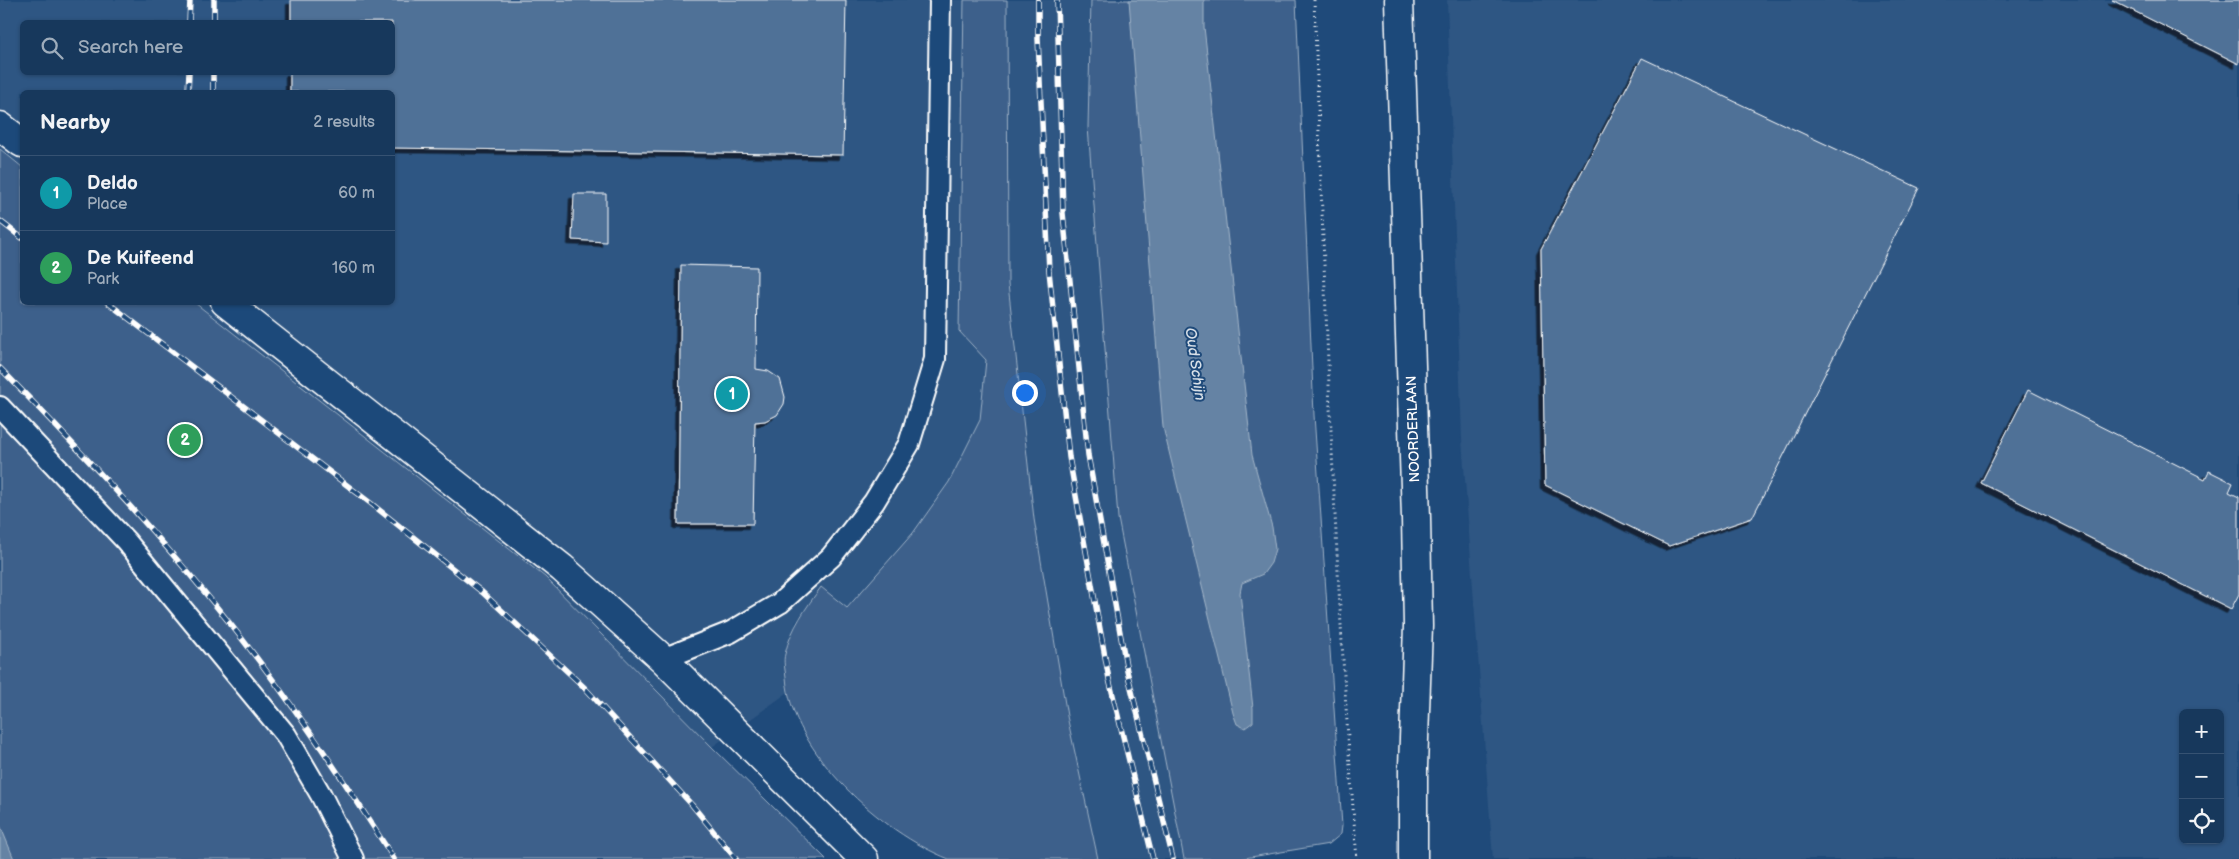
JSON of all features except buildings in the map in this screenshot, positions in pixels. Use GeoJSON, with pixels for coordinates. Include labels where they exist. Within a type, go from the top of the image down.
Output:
{"type":"FeatureCollection","features":[{"type":"Feature","properties":{"kind":"street","name":"NOORDERLAAN"},"geometry":{"type":"LineString","coordinates":[[1399,0],[1418,626],[1412,767],[1413,859]]}},
{"type":"Feature","properties":{"kind":"street"},"geometry":{"type":"LineString","coordinates":[[0,126],[20,141]]}},
{"type":"Feature","properties":{"kind":"street"},"geometry":{"type":"LineString","coordinates":[[229,305],[562,568],[663,659],[864,859]]}},
{"type":"Feature","properties":{"kind":"lane"},"geometry":{"type":"LineString","coordinates":[[663,659],[731,632],[780,603],[831,557],[874,502],[909,444],[935,359],[940,0]]}},
{"type":"Feature","properties":{"kind":"lane"},"geometry":{"type":"LineString","coordinates":[[0,407],[126,541],[286,735],[321,795],[353,859]]}},
{"type":"Feature","properties":{"kind":"path"},"geometry":{"type":"LineString","coordinates":[[1314,0],[1329,413],[1339,610],[1357,859]]}},
{"type":"Feature","properties":{"kind":"shaded area"},"geometry":{"type":"Polygon","coordinates":[[[0,0],[964,0],[959,331],[986,360],[980,420],[949,482],[913,533],[847,608],[821,587],[796,622],[784,656],[787,693],[712,747],[545,577],[198,305],[395,305],[395,90],[20,90],[20,165],[0,149],[0,0]]]}},
{"type":"Feature","properties":{"kind":"shaded area"},"geometry":{"type":"Polygon","coordinates":[[[964,0],[1007,0],[1008,284],[1034,519],[1067,716],[1098,859],[949,859],[923,847],[869,810],[822,761],[804,733],[792,705],[784,665],[784,657],[791,636],[821,587],[847,608],[913,533],[949,482],[980,420],[986,360],[959,331],[964,0]]]}},
{"type":"Feature","properties":{"kind":"shaded area"},"geometry":{"type":"Polygon","coordinates":[[[1007,0],[1091,0],[1088,127],[1184,859],[1098,859],[1067,716],[1034,519],[1008,284],[1007,0]]]}},
{"type":"Feature","properties":{"kind":"shaded area"},"geometry":{"type":"Polygon","coordinates":[[[1091,0],[1296,0],[1314,415],[1342,826],[1341,834],[1329,844],[1239,859],[1184,859],[1118,518],[1088,127],[1091,0]]]}},
{"type":"Feature","properties":{"kind":"shaded area"},"geometry":{"type":"Polygon","coordinates":[[[1447,0],[2239,0],[2239,859],[1493,859],[1462,439],[1447,0]]]}},
{"type":"Feature","properties":{"kind":"shaded area"},"geometry":{"type":"Polygon","coordinates":[[[0,149],[20,165],[20,305],[198,305],[545,577],[712,747],[826,859],[0,859],[0,149]]]}},
{"type":"Feature","properties":{"kind":"water","name":"Oud Schijn"},"geometry":{"type":"Polygon","coordinates":[[[1129,0],[1204,0],[1204,27],[1252,455],[1272,527],[1275,549],[1271,563],[1263,574],[1242,583],[1240,593],[1253,708],[1253,722],[1245,728],[1237,724],[1233,713],[1163,427],[1129,0]]]}},
{"type":"Feature","properties":{"kind":"water"},"geometry":{"type":"Polygon","coordinates":[[[0,825],[14,859],[0,859],[0,825]]]}},
{"type":"Feature","properties":{"kind":"railway"},"geometry":{"type":"LineString","coordinates":[[189,20],[190,0]]}},
{"type":"Feature","properties":{"kind":"railway"},"geometry":{"type":"LineString","coordinates":[[214,0],[214,20]]}},
{"type":"Feature","properties":{"kind":"railway"},"geometry":{"type":"LineString","coordinates":[[1038,0],[1038,38],[1049,271],[1069,457],[1109,679],[1153,859]]}},
{"type":"Feature","properties":{"kind":"railway"},"geometry":{"type":"LineString","coordinates":[[1057,0],[1063,213],[1088,455],[1127,671],[1173,859]]}},
{"type":"Feature","properties":{"kind":"railway"},"geometry":{"type":"LineString","coordinates":[[188,90],[189,75]]}},
{"type":"Feature","properties":{"kind":"railway"},"geometry":{"type":"LineString","coordinates":[[213,75],[213,90]]}},
{"type":"Feature","properties":{"kind":"railway"},"geometry":{"type":"LineString","coordinates":[[0,221],[20,236]]}},
{"type":"Feature","properties":{"kind":"railway"},"geometry":{"type":"LineString","coordinates":[[111,305],[373,505],[482,592],[585,688],[692,805],[736,859]]}},
{"type":"Feature","properties":{"kind":"railway"},"geometry":{"type":"LineString","coordinates":[[0,368],[59,429],[174,555],[228,621],[314,737],[394,859]]}},
{"type":"Feature","properties":{"kind":"place","name":"Deldo"},"geometry":{"type":"Point","coordinates":[732,394]}},
{"type":"Feature","properties":{"kind":"place","name":"De Kuifeend"},"geometry":{"type":"Point","coordinates":[185,440]}}]}
